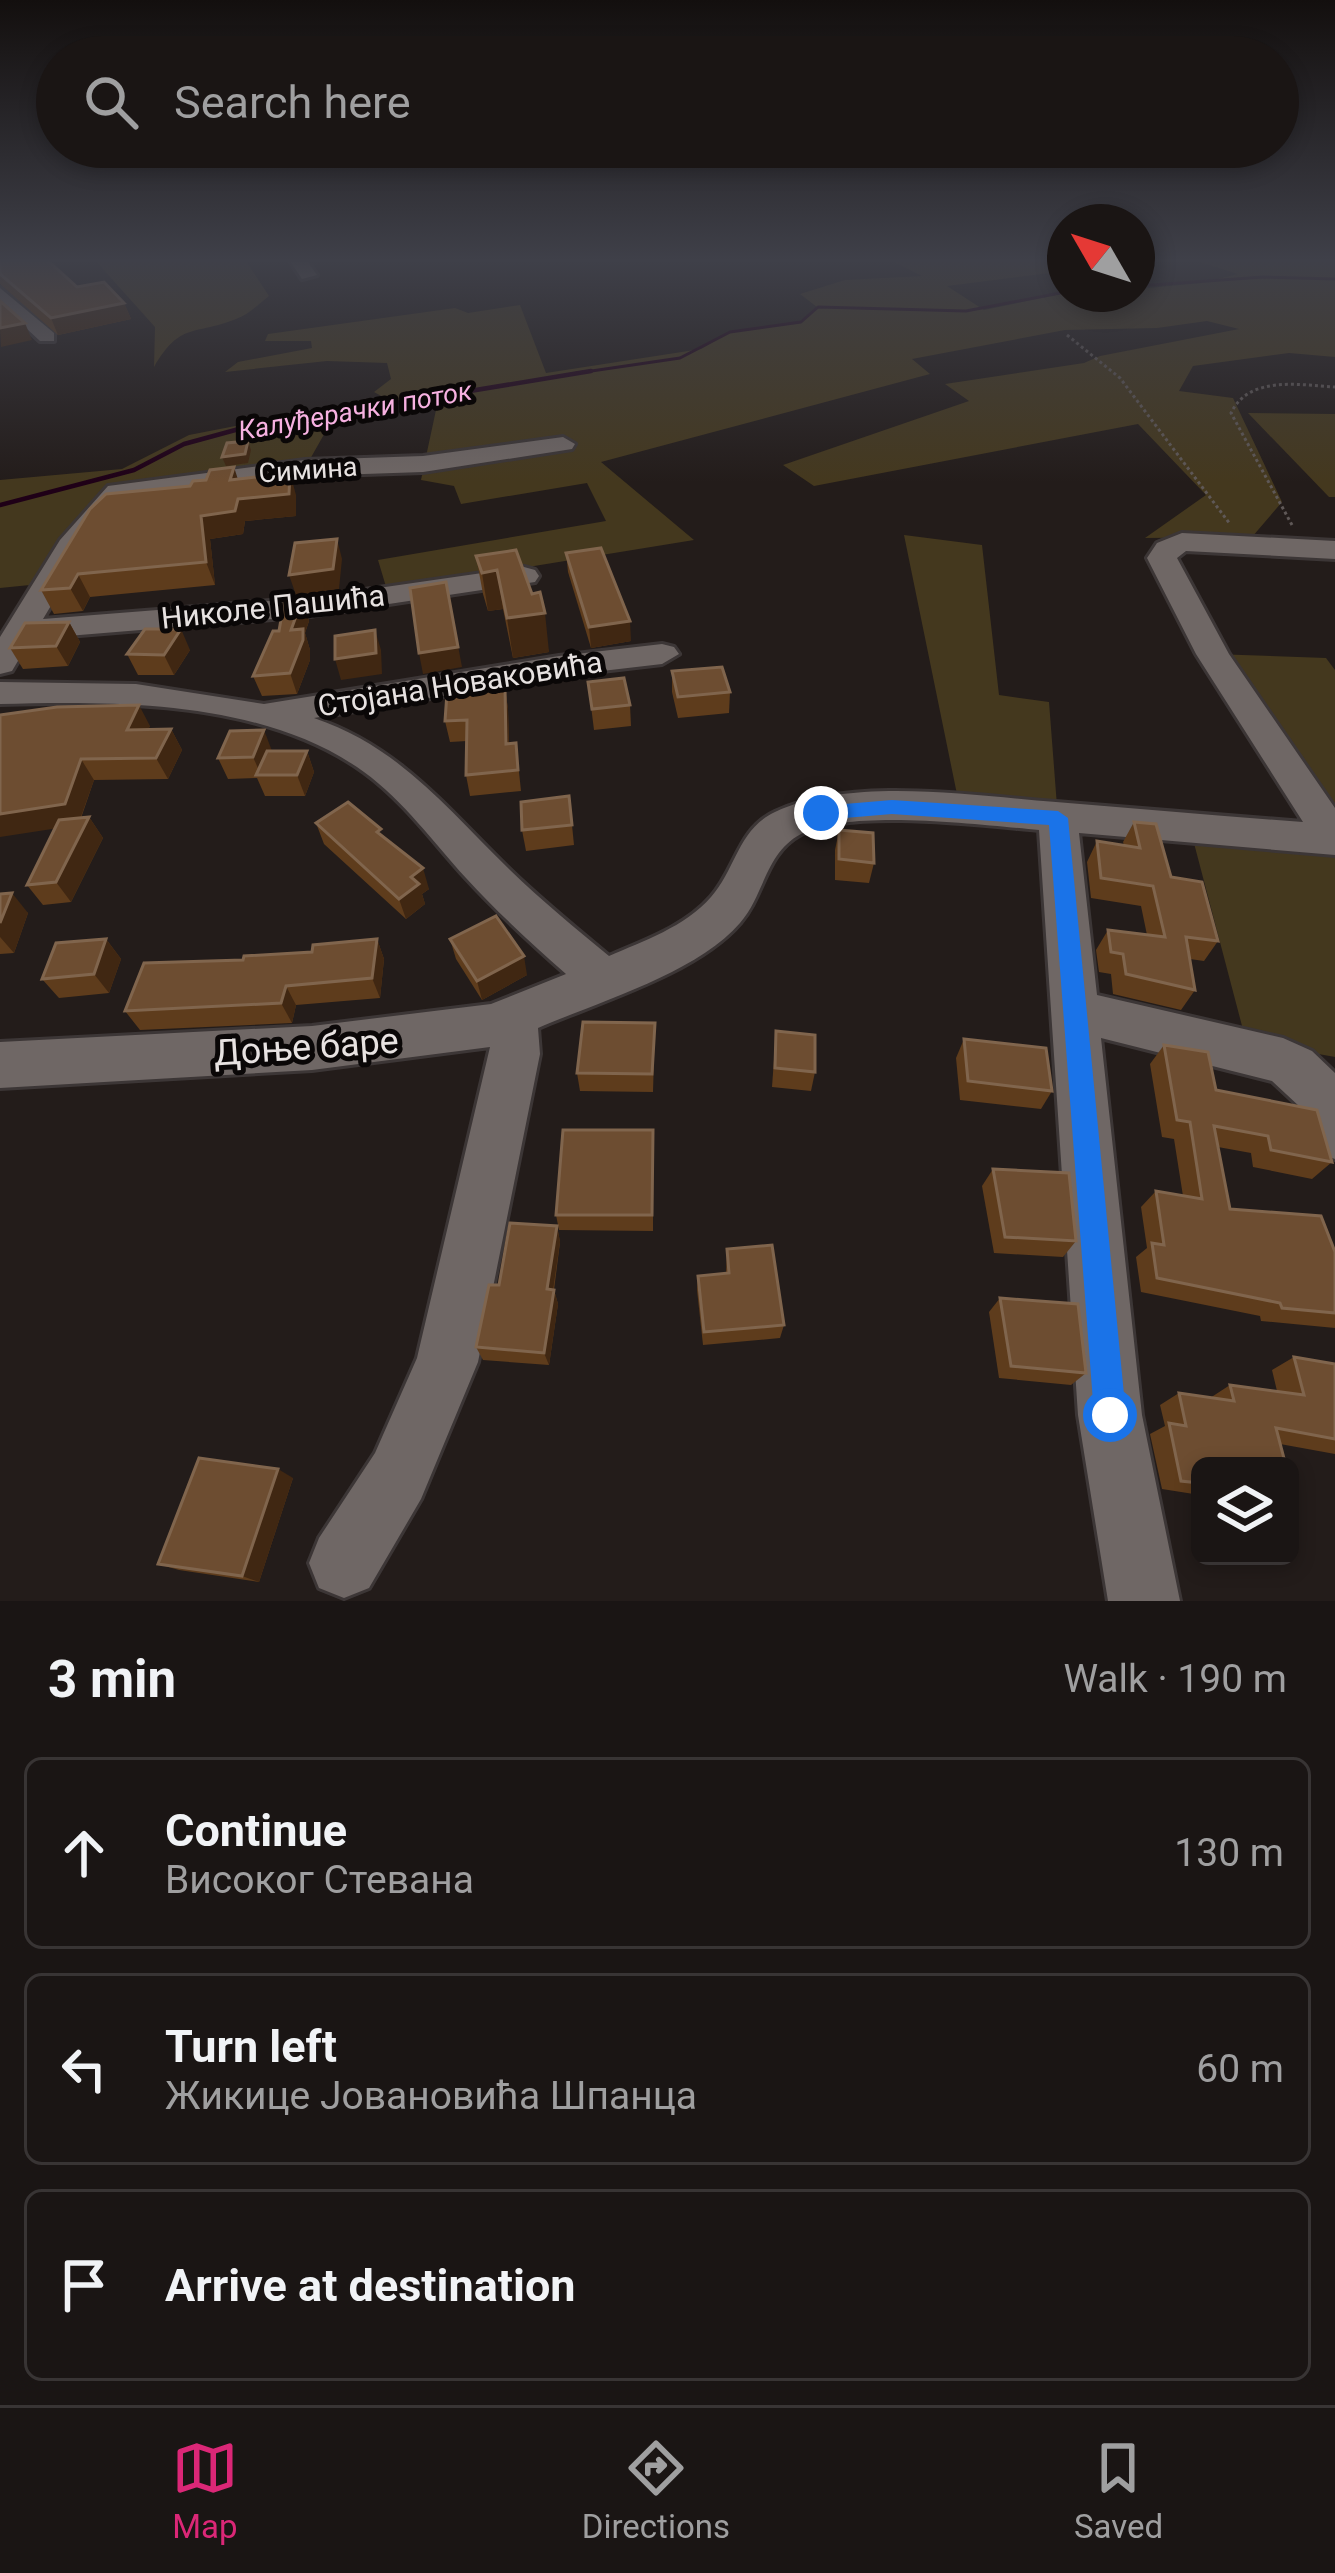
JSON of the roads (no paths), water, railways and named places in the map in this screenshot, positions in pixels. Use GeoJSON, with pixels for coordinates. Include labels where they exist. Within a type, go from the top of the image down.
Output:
{"type":"FeatureCollection","features":[{"type":"Feature","properties":{"kind":"street"},"geometry":{"type":"LineString","coordinates":[[41,333],[46,337]]}},
{"type":"Feature","properties":{"kind":"street","name":"Симина"},"geometry":{"type":"LineString","coordinates":[[0,664],[101,506],[116,492],[282,470],[462,459],[563,444]]}},
{"type":"Feature","properties":{"kind":"street"},"geometry":{"type":"LineString","coordinates":[[1335,550],[1182,542],[1167,549],[1162,558],[1213,654],[1335,840]]}},
{"type":"Feature","properties":{"kind":"street","name":"Николе Пашића"},"geometry":{"type":"LineString","coordinates":[[21,630],[337,604],[524,576]]}},
{"type":"Feature","properties":{"kind":"street","name":"Стојана Новаковића"},"geometry":{"type":"LineString","coordinates":[[258,716],[559,665],[662,654]]}},
{"type":"Feature","properties":{"kind":"street"},"geometry":{"type":"LineString","coordinates":[[0,693],[122,691],[173,697],[258,716],[360,752],[392,775],[496,884],[602,978]]}},
{"type":"Feature","properties":{"kind":"street","name":"Доње баре"},"geometry":{"type":"LineString","coordinates":[[0,1065],[312,1048],[457,1033],[513,1018],[680,946],[710,926],[738,892],[765,838],[790,822],[844,809],[892,807],[1335,840]]}},
{"type":"Feature","properties":{"kind":"street"},"geometry":{"type":"LineString","coordinates":[[1058,818],[1110,1415],[1144,1601]]}},
{"type":"Feature","properties":{"kind":"street"},"geometry":{"type":"LineString","coordinates":[[1076,1011],[1283,1061],[1308,1074],[1326,1101],[1335,1134]]}},
{"type":"Feature","properties":{"kind":"street"},"geometry":{"type":"LineString","coordinates":[[344,1563],[398,1477],[447,1363],[515,1054],[513,1018]]}},
{"type":"Feature","properties":{"kind":"waterway","name":"Калуђерачки поток"},"geometry":{"type":"LineString","coordinates":[[587,372],[680,358],[729,333]]}},
{"type":"Feature","properties":{"kind":"waterway","name":"Калуђерачки поток"},"geometry":{"type":"LineString","coordinates":[[0,505],[134,470],[184,444],[239,429],[587,372]]}},
{"type":"Feature","properties":{"kind":"waterway","name":"Калуђерачки поток"},"geometry":{"type":"LineString","coordinates":[[571,374],[587,372]]}}]}
